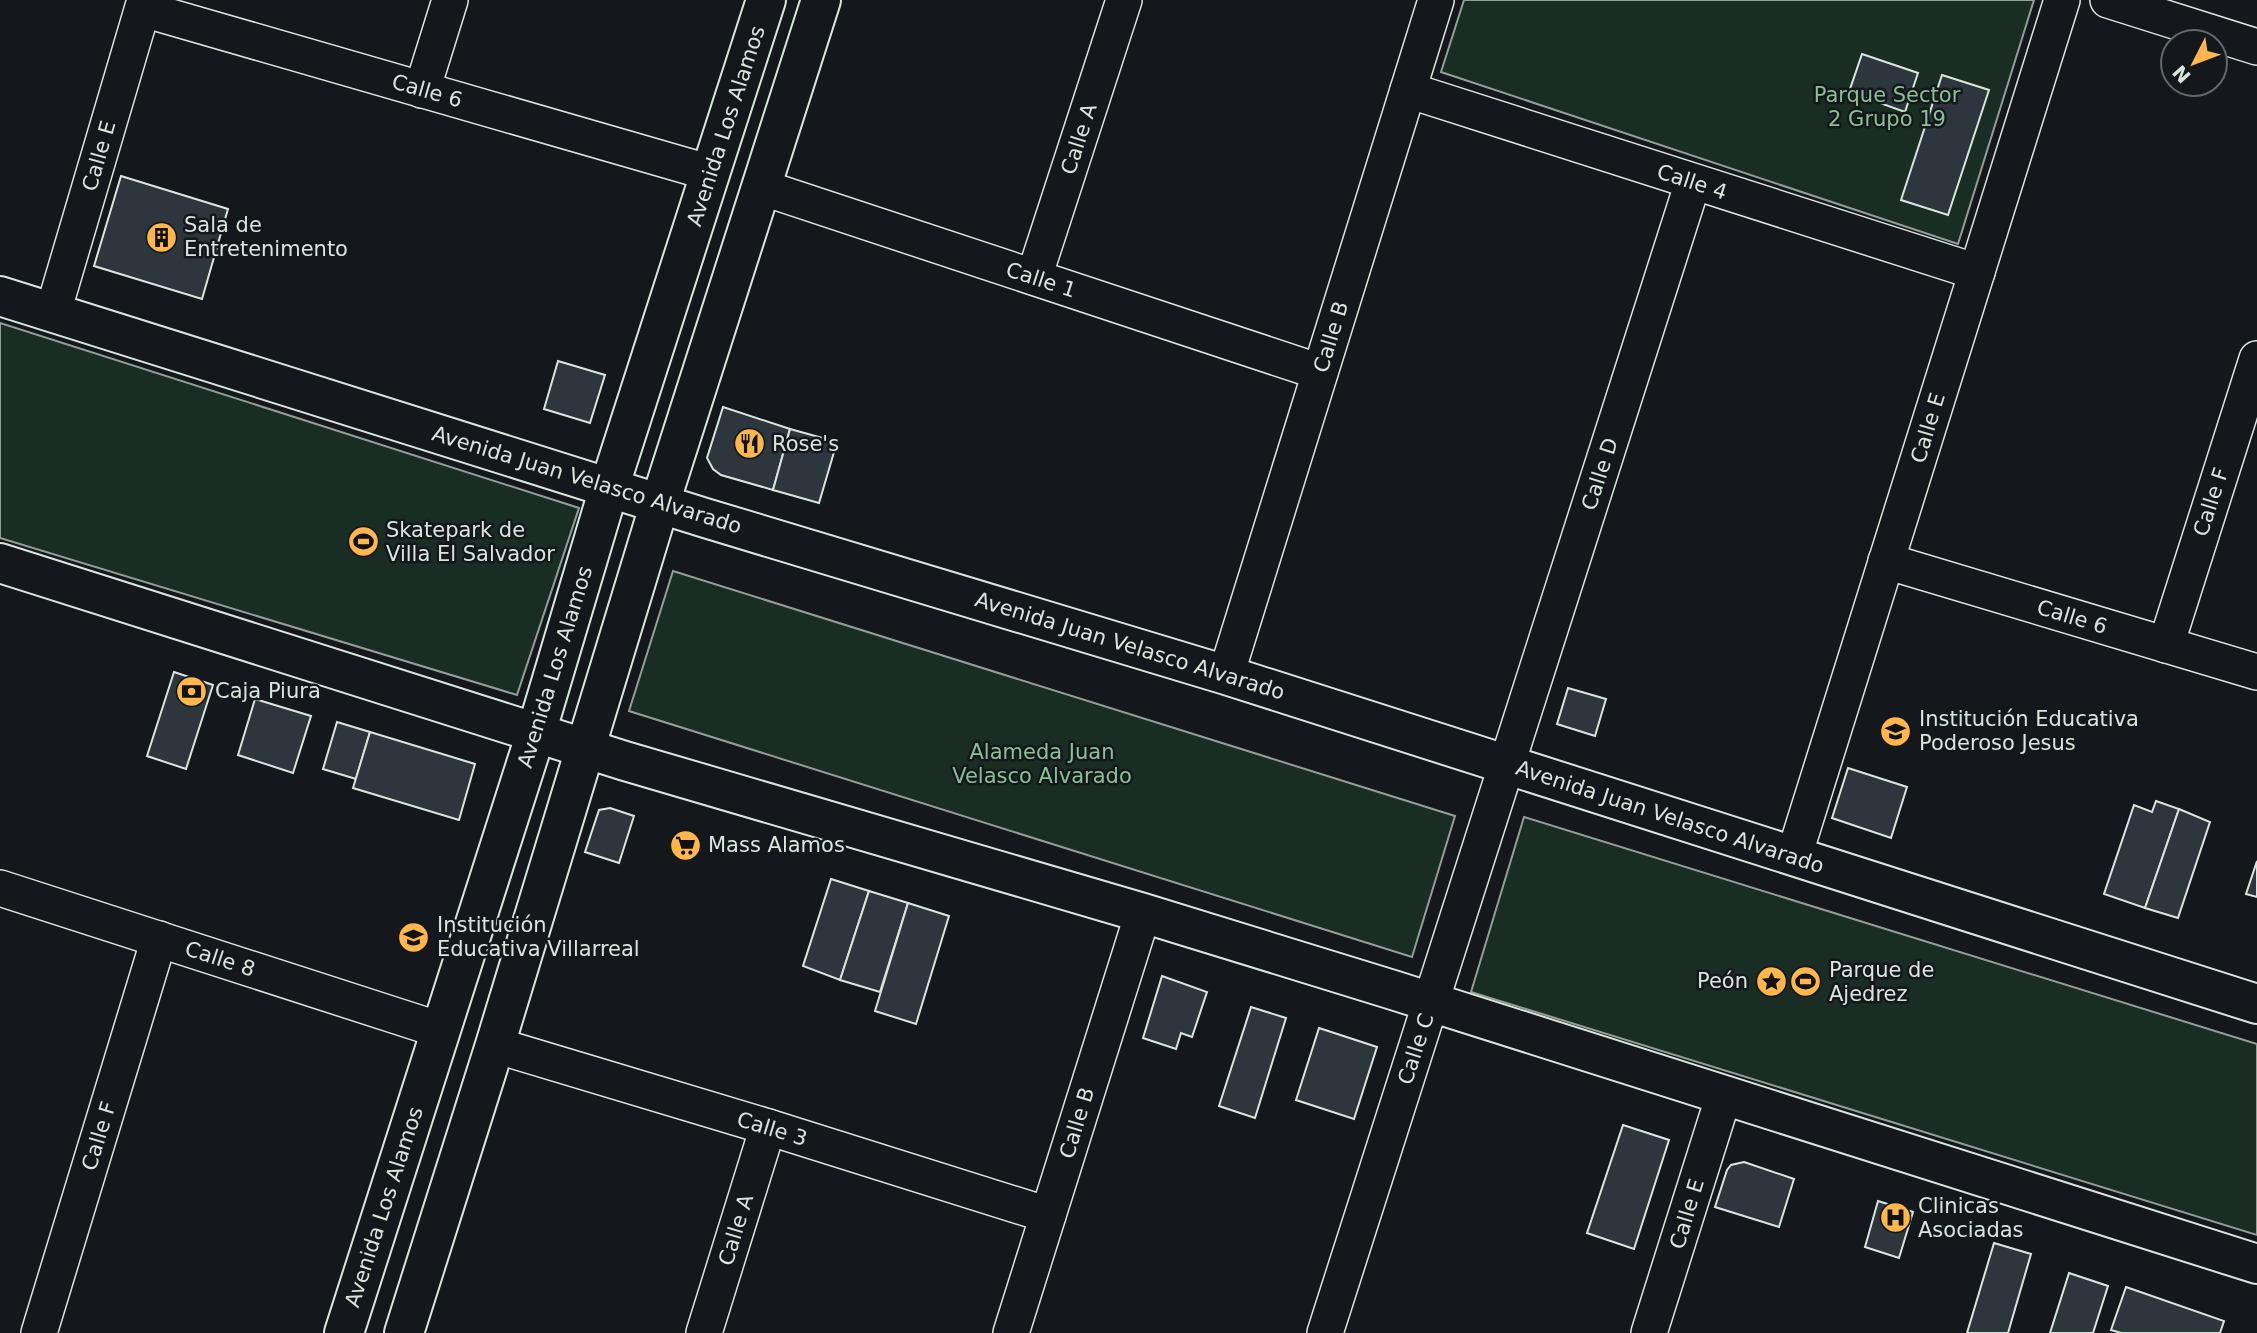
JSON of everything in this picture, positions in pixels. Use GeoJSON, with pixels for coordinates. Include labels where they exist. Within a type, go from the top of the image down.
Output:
{"type":"FeatureCollection","features":[{"type":"Feature","properties":{"kind":"main road","name":"Avenida Los Alamos"},"geometry":{"type":"LineString","coordinates":[[344,1333],[536,733],[609,488],[766,0]]}},
{"type":"Feature","properties":{"kind":"main road"},"geometry":{"type":"LineString","coordinates":[[404,1333],[660,503],[821,0]]}},
{"type":"Feature","properties":{"kind":"main road","name":"Avenida Juan Velasco Alvarado"},"geometry":{"type":"LineString","coordinates":[[0,296],[609,488],[1226,675],[2257,1004]]}},
{"type":"Feature","properties":{"kind":"main road"},"geometry":{"type":"LineString","coordinates":[[0,563],[536,733],[1143,913],[1431,1002],[2257,1264]]}},
{"type":"Feature","properties":{"kind":"street"},"geometry":{"type":"LineString","coordinates":[[422,90],[450,0]]}},
{"type":"Feature","properties":{"kind":"street","name":"Calle A"},"geometry":{"type":"LineString","coordinates":[[1034,277],[1124,0]]}},
{"type":"Feature","properties":{"kind":"street","name":"Calle B"},"geometry":{"type":"LineString","coordinates":[[1226,675],[1436,0]]}},
{"type":"Feature","properties":{"kind":"street","name":"Calle E"},"geometry":{"type":"LineString","coordinates":[[1794,856],[2062,0]]}},
{"type":"Feature","properties":{"kind":"street"},"geometry":{"type":"LineString","coordinates":[[2108,0],[2257,47]]}},
{"type":"Feature","properties":{"kind":"street","name":"Calle 6"},"geometry":{"type":"LineString","coordinates":[[144,4],[422,90],[711,173]]}},
{"type":"Feature","properties":{"kind":"street","name":"Calle E"},"geometry":{"type":"LineString","coordinates":[[53,312],[144,4]]}},
{"type":"Feature","properties":{"kind":"street","name":"Calle 4"},"geometry":{"type":"LineString","coordinates":[[1408,90],[1977,272]]}},
{"type":"Feature","properties":{"kind":"street","name":"Calle D"},"geometry":{"type":"LineString","coordinates":[[1507,765],[1693,182]]}},
{"type":"Feature","properties":{"kind":"street","name":"Calle 1"},"geometry":{"type":"LineString","coordinates":[[761,187],[1320,372]]}},
{"type":"Feature","properties":{"kind":"street","name":"Calle F"},"geometry":{"type":"LineString","coordinates":[[2166,645],[2257,359]]}},
{"type":"Feature","properties":{"kind":"street","name":"Calle 6"},"geometry":{"type":"LineString","coordinates":[[1886,561],[2257,672]]}},
{"type":"Feature","properties":{"kind":"street","name":"Calle C"},"geometry":{"type":"LineString","coordinates":[[1325,1333],[1507,765]]}},
{"type":"Feature","properties":{"kind":"street","name":"Calle 8"},"geometry":{"type":"LineString","coordinates":[[0,888],[440,1030]]}},
{"type":"Feature","properties":{"kind":"street","name":"Calle B"},"geometry":{"type":"LineString","coordinates":[[1011,1333],[1143,913]]}},
{"type":"Feature","properties":{"kind":"street","name":"Calle F"},"geometry":{"type":"LineString","coordinates":[[39,1333],[159,939]]}},
{"type":"Feature","properties":{"kind":"street","name":"Calle 3"},"geometry":{"type":"LineString","coordinates":[[495,1045],[768,1127],[1048,1216]]}},
{"type":"Feature","properties":{"kind":"street","name":"Calle E"},"geometry":{"type":"LineString","coordinates":[[1649,1333],[1724,1095]]}},
{"type":"Feature","properties":{"kind":"street","name":"Calle A"},"geometry":{"type":"LineString","coordinates":[[704,1333],[768,1127]]}},
{"type":"Feature","properties":{"kind":"green space","name":"Parque Sector 2 Grupo 19"},"geometry":{"type":"Polygon","coordinates":[[[1464,0],[2034,0],[1958,244],[1441,72],[1464,0]]]}},
{"type":"Feature","properties":{"kind":"green space"},"geometry":{"type":"Polygon","coordinates":[[[0,323],[579,508],[517,695],[0,538],[0,323]]]}},
{"type":"Feature","properties":{"kind":"green space","name":"Alameda Juan Velasco Alvarado"},"geometry":{"type":"Polygon","coordinates":[[[673,571],[1455,816],[1412,957],[629,711],[673,571]]]}},
{"type":"Feature","properties":{"kind":"green space"},"geometry":{"type":"Polygon","coordinates":[[[1524,817],[2257,1044],[2257,1235],[1471,992],[1524,817]]]}},
{"type":"Feature","properties":{"kind":"building"},"geometry":{"type":"Polygon","coordinates":[[[1862,54],[1918,73],[1905,112],[1849,92],[1862,54]]]}},
{"type":"Feature","properties":{"kind":"building"},"geometry":{"type":"Polygon","coordinates":[[[1942,75],[1989,90],[1948,215],[1901,200],[1942,75]]]}},
{"type":"Feature","properties":{"kind":"building","name":"Sala de Entretenimento"},"geometry":{"type":"Polygon","coordinates":[[[121,176],[228,209],[202,299],[94,266],[121,176]]]}},
{"type":"Feature","properties":{"kind":"building"},"geometry":{"type":"Polygon","coordinates":[[[558,361],[605,375],[590,423],[544,409],[558,361]]]}},
{"type":"Feature","properties":{"kind":"building","name":"Rose's"},"geometry":{"type":"Polygon","coordinates":[[[723,407],[790,429],[773,490],[721,475],[713,469],[707,458],[723,407]]]}},
{"type":"Feature","properties":{"kind":"building"},"geometry":{"type":"Polygon","coordinates":[[[790,429],[837,442],[819,503],[773,490],[790,429]]]}},
{"type":"Feature","properties":{"kind":"building"},"geometry":{"type":"Polygon","coordinates":[[[174,672],[213,685],[186,769],[147,756],[174,672]]]}},
{"type":"Feature","properties":{"kind":"building"},"geometry":{"type":"Polygon","coordinates":[[[1568,688],[1606,699],[1595,736],[1557,724],[1568,688]]]}},
{"type":"Feature","properties":{"kind":"building"},"geometry":{"type":"Polygon","coordinates":[[[255,699],[311,716],[293,773],[238,755],[255,699]]]}},
{"type":"Feature","properties":{"kind":"building"},"geometry":{"type":"Polygon","coordinates":[[[337,722],[370,732],[356,779],[323,769],[337,722]]]}},
{"type":"Feature","properties":{"kind":"building"},"geometry":{"type":"Polygon","coordinates":[[[370,732],[475,764],[459,820],[353,788],[370,732]]]}},
{"type":"Feature","properties":{"kind":"building"},"geometry":{"type":"Polygon","coordinates":[[[1848,768],[1907,787],[1891,838],[1832,818],[1848,768]]]}},
{"type":"Feature","properties":{"kind":"building"},"geometry":{"type":"Polygon","coordinates":[[[2156,801],[2179,809],[2145,908],[2104,894],[2134,805],[2152,812],[2156,801]]]}},
{"type":"Feature","properties":{"kind":"building"},"geometry":{"type":"Polygon","coordinates":[[[610,808],[634,816],[619,863],[585,852],[599,810],[610,808]]]}},
{"type":"Feature","properties":{"kind":"building"},"geometry":{"type":"Polygon","coordinates":[[[2179,809],[2210,822],[2178,918],[2145,908],[2179,809]]]}},
{"type":"Feature","properties":{"kind":"building"},"geometry":{"type":"Polygon","coordinates":[[[2257,861],[2257,897],[2246,894],[2257,861]]]}},
{"type":"Feature","properties":{"kind":"building"},"geometry":{"type":"Polygon","coordinates":[[[831,879],[869,891],[840,980],[803,966],[831,879]]]}},
{"type":"Feature","properties":{"kind":"building"},"geometry":{"type":"Polygon","coordinates":[[[869,891],[908,903],[880,992],[840,980],[869,891]]]}},
{"type":"Feature","properties":{"kind":"building"},"geometry":{"type":"Polygon","coordinates":[[[908,903],[949,916],[916,1024],[875,1011],[908,903]]]}},
{"type":"Feature","properties":{"kind":"building"},"geometry":{"type":"Polygon","coordinates":[[[1162,976],[1207,992],[1192,1037],[1181,1033],[1176,1049],[1143,1038],[1162,976]]]}},
{"type":"Feature","properties":{"kind":"building"},"geometry":{"type":"Polygon","coordinates":[[[1251,1007],[1286,1018],[1255,1118],[1219,1106],[1251,1007]]]}},
{"type":"Feature","properties":{"kind":"building"},"geometry":{"type":"Polygon","coordinates":[[[1319,1028],[1377,1047],[1354,1119],[1296,1100],[1319,1028]]]}},
{"type":"Feature","properties":{"kind":"building"},"geometry":{"type":"Polygon","coordinates":[[[1623,1125],[1669,1140],[1634,1249],[1587,1233],[1623,1125]]]}},
{"type":"Feature","properties":{"kind":"building"},"geometry":{"type":"Polygon","coordinates":[[[1744,1162],[1794,1179],[1779,1227],[1715,1207],[1727,1170],[1731,1165],[1744,1162]]]}},
{"type":"Feature","properties":{"kind":"building"},"geometry":{"type":"Polygon","coordinates":[[[1878,1201],[1913,1212],[1899,1258],[1865,1247],[1878,1201]]]}},
{"type":"Feature","properties":{"kind":"building"},"geometry":{"type":"Polygon","coordinates":[[[1994,1243],[2031,1254],[2008,1333],[1967,1333],[1994,1243]]]}},
{"type":"Feature","properties":{"kind":"building"},"geometry":{"type":"Polygon","coordinates":[[[2069,1273],[2108,1286],[2093,1333],[2050,1333],[2069,1273]]]}},
{"type":"Feature","properties":{"kind":"building"},"geometry":{"type":"Polygon","coordinates":[[[2126,1287],[2224,1321],[2220,1333],[2121,1333],[2111,1330],[2126,1287]]]}},
{"type":"Feature","properties":{"kind":"place","name":"Sala de Entretenimento"},"geometry":{"type":"Point","coordinates":[161,237]}},
{"type":"Feature","properties":{"kind":"place","name":"Rose's"},"geometry":{"type":"Point","coordinates":[749,444]}},
{"type":"Feature","properties":{"kind":"place","name":"Skatepark de Villa El Salvador"},"geometry":{"type":"Point","coordinates":[363,542]}},
{"type":"Feature","properties":{"kind":"place","name":"Caja Piura"},"geometry":{"type":"Point","coordinates":[192,691]}},
{"type":"Feature","properties":{"kind":"place","name":"Institución Educativa Poderoso Jesus"},"geometry":{"type":"Point","coordinates":[1896,731]}},
{"type":"Feature","properties":{"kind":"place","name":"Mass Alamos"},"geometry":{"type":"Point","coordinates":[685,845]}},
{"type":"Feature","properties":{"kind":"place","name":"Institución Educativa Villarreal"},"geometry":{"type":"Point","coordinates":[414,937]}},
{"type":"Feature","properties":{"kind":"place","name":"Peón"},"geometry":{"type":"Point","coordinates":[1771,981]}},
{"type":"Feature","properties":{"kind":"place","name":"Parque de Ajedrez"},"geometry":{"type":"Point","coordinates":[1806,982]}},
{"type":"Feature","properties":{"kind":"place","name":"Clinicas Asociadas"},"geometry":{"type":"Point","coordinates":[1895,1218]}}]}
